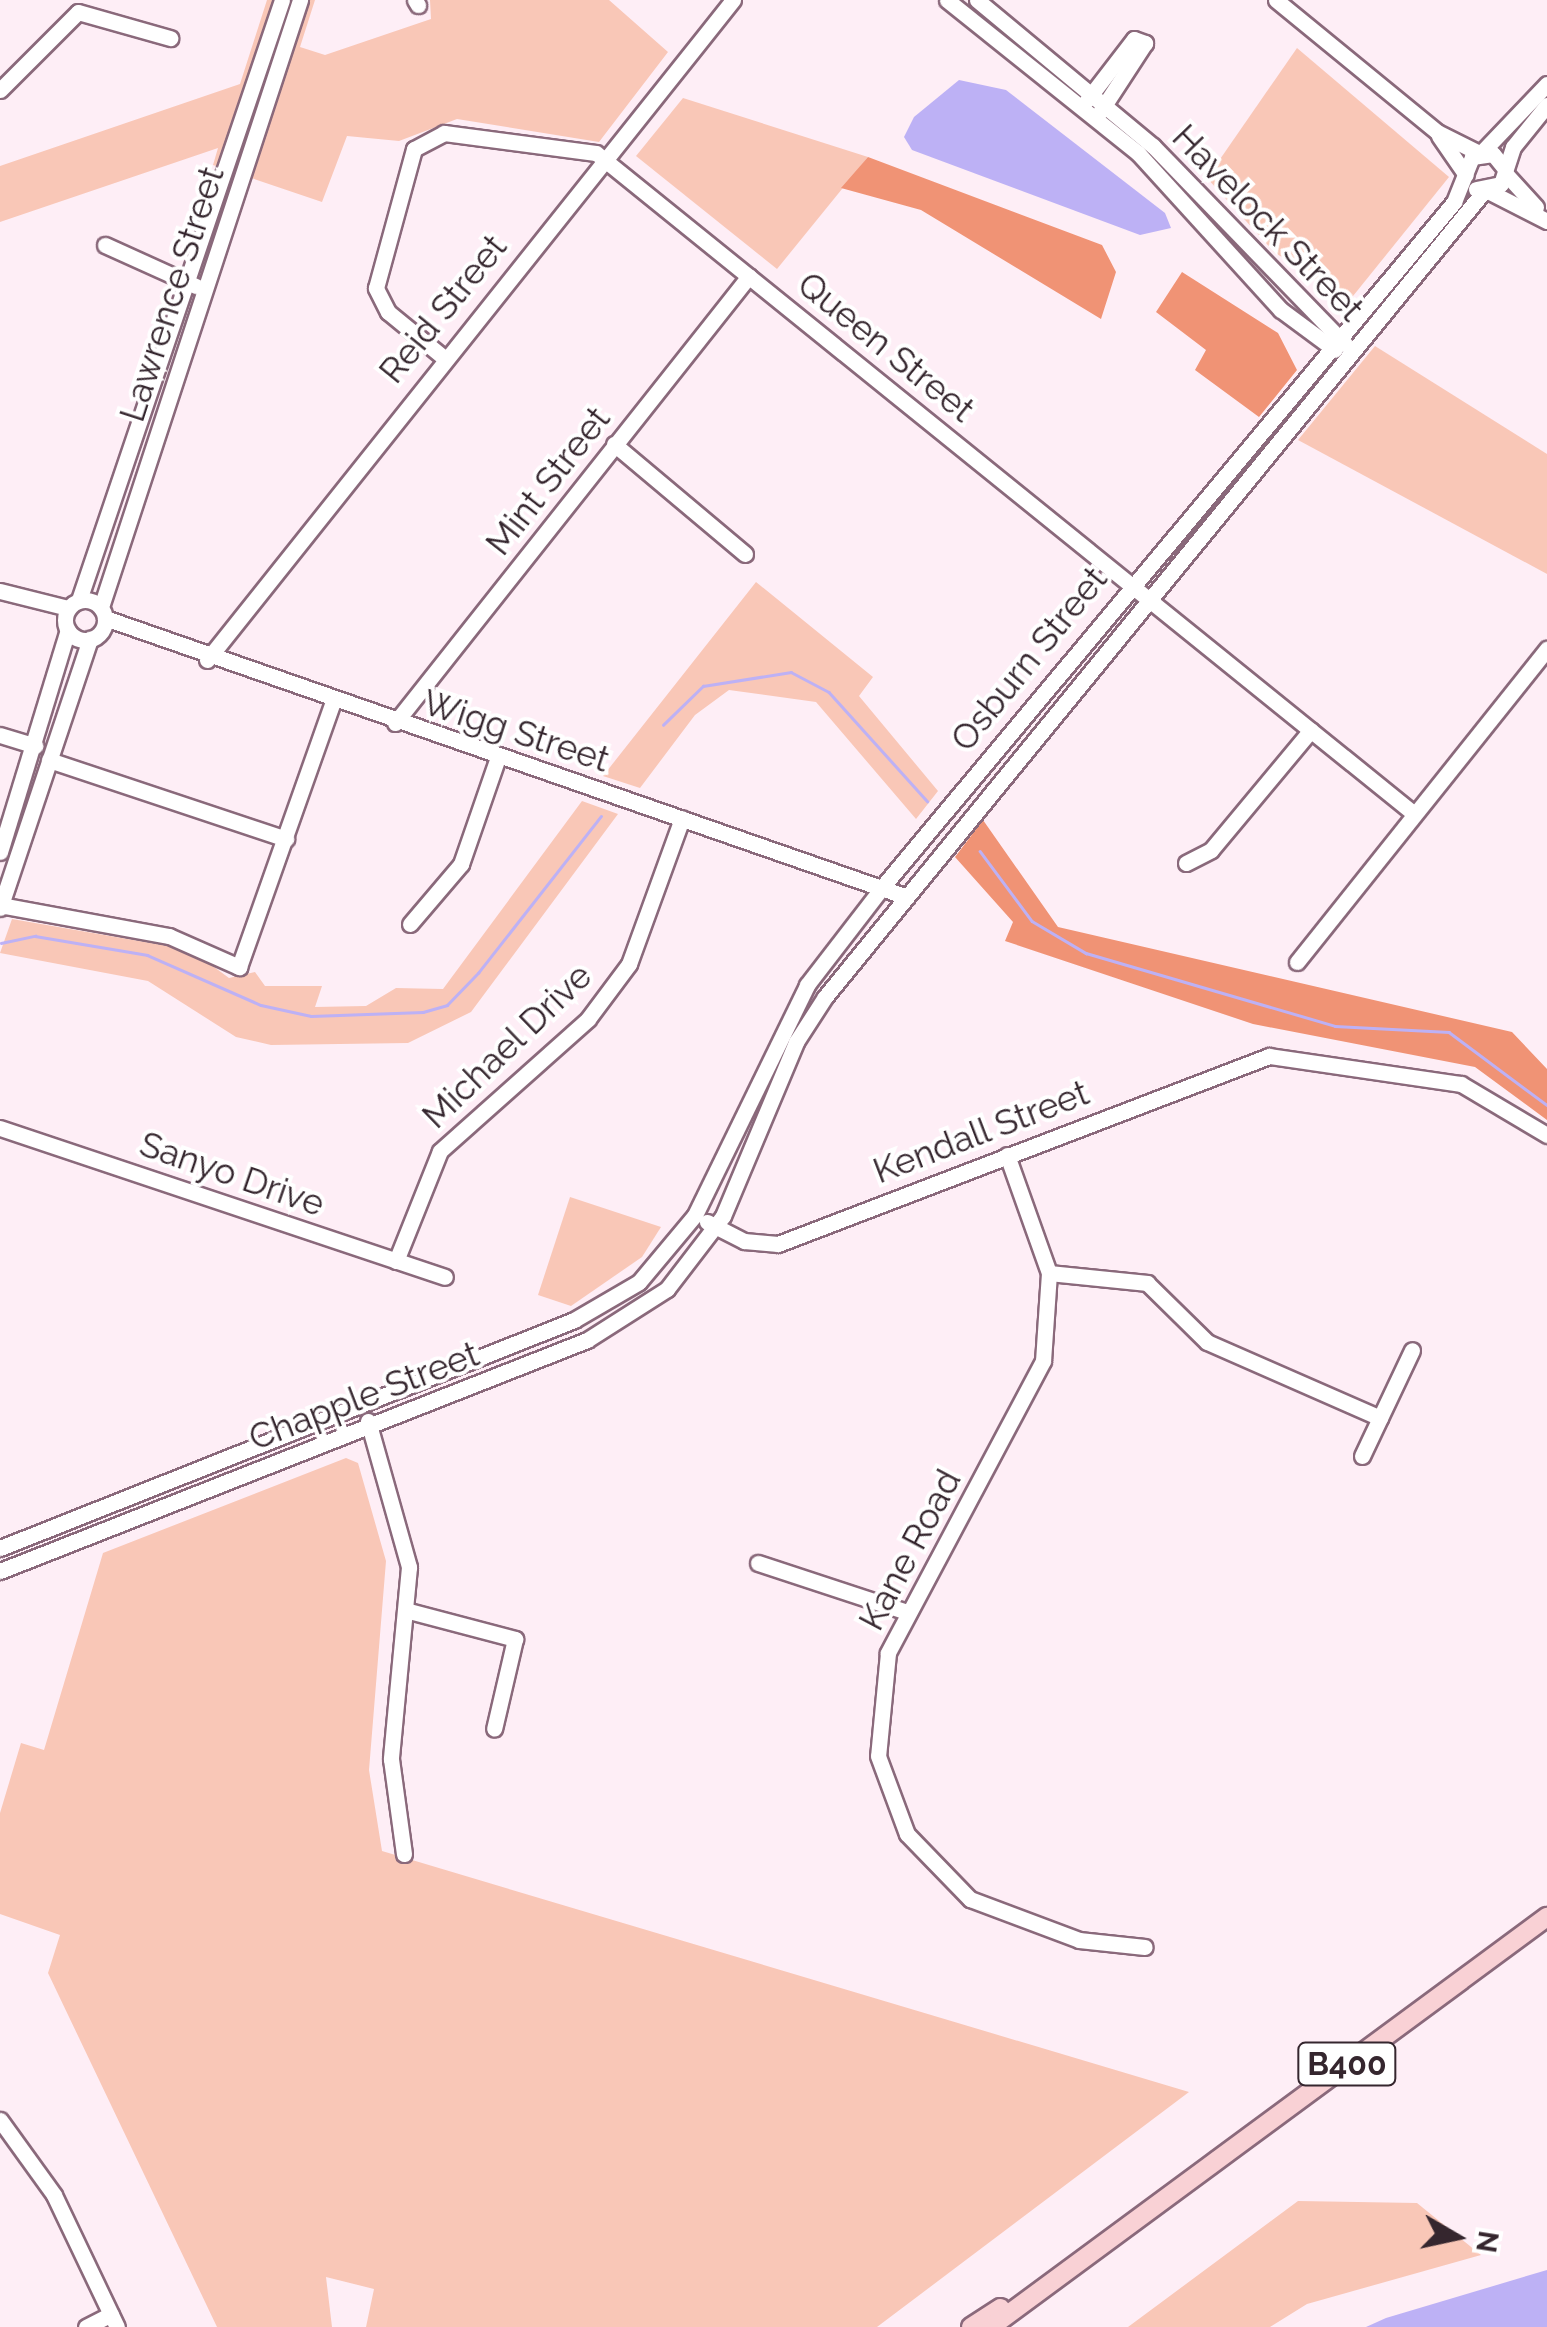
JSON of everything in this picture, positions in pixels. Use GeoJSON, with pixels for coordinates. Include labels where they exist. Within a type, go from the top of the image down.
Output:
{"type":"FeatureCollection","features":[{"type":"Feature","properties":{"kind":"main road","name":"B400"},"geometry":{"type":"LineString","coordinates":[[992,2327],[1547,1917]]}},
{"type":"Feature","properties":{"kind":"main road","name":"B400"},"geometry":{"type":"LineString","coordinates":[[971,2327],[1147,2210]]}},
{"type":"Feature","properties":{"kind":"street","name":"Lawrence Street"},"geometry":{"type":"LineString","coordinates":[[0,852],[35,746],[70,615],[135,444],[282,0]]}},
{"type":"Feature","properties":{"kind":"street","name":"Lawrence Street"},"geometry":{"type":"LineString","coordinates":[[0,906],[7,871],[99,624],[300,0]]}},
{"type":"Feature","properties":{"kind":"street","name":"Reid Street"},"geometry":{"type":"LineString","coordinates":[[207,660],[443,356],[733,0]]}},
{"type":"Feature","properties":{"kind":"street","name":"Havelock Street"},"geometry":{"type":"LineString","coordinates":[[947,0],[1101,112],[1342,335],[1349,353]]}},
{"type":"Feature","properties":{"kind":"street","name":"Havelock Street"},"geometry":{"type":"LineString","coordinates":[[977,0],[1086,100]]}},
{"type":"Feature","properties":{"kind":"street"},"geometry":{"type":"LineString","coordinates":[[1268,0],[1282,5],[1437,132],[1481,152],[1505,171],[1547,220]]}},
{"type":"Feature","properties":{"kind":"street"},"geometry":{"type":"LineString","coordinates":[[0,90],[78,12],[170,38]]}},
{"type":"Feature","properties":{"kind":"street"},"geometry":{"type":"LineString","coordinates":[[1086,100],[1132,41],[1143,41],[1147,53],[1101,112]]}},
{"type":"Feature","properties":{"kind":"street"},"geometry":{"type":"LineString","coordinates":[[256,76],[274,81]]}},
{"type":"Feature","properties":{"kind":"street"},"geometry":{"type":"LineString","coordinates":[[1481,152],[1547,84]]}},
{"type":"Feature","properties":{"kind":"street"},"geometry":{"type":"LineString","coordinates":[[1505,171],[1547,104]]}},
{"type":"Feature","properties":{"kind":"street","name":"Havelock Street"},"geometry":{"type":"LineString","coordinates":[[1101,112],[1330,349],[1349,353]]}},
{"type":"Feature","properties":{"kind":"street"},"geometry":{"type":"LineString","coordinates":[[1437,132],[1467,177],[1486,191],[1547,220]]}},
{"type":"Feature","properties":{"kind":"street"},"geometry":{"type":"LineString","coordinates":[[443,356],[388,312],[376,288],[419,143],[444,133],[604,159]]}},
{"type":"Feature","properties":{"kind":"street","name":"Osburn Street"},"geometry":{"type":"LineString","coordinates":[[695,1215],[776,1034],[884,884],[1130,581],[1342,335],[1467,177],[1481,152]]}},
{"type":"Feature","properties":{"kind":"street","name":"Queen Street"},"geometry":{"type":"LineString","coordinates":[[604,159],[1149,598]]}},
{"type":"Feature","properties":{"kind":"street","name":"Osburn Street"},"geometry":{"type":"LineString","coordinates":[[715,1227],[804,1028],[1349,353],[1505,171]]}},
{"type":"Feature","properties":{"kind":"street"},"geometry":{"type":"LineString","coordinates":[[105,246],[205,289]]}},
{"type":"Feature","properties":{"kind":"street","name":"Mint Street"},"geometry":{"type":"LineString","coordinates":[[395,723],[749,276]]}},
{"type":"Feature","properties":{"kind":"street"},"geometry":{"type":"LineString","coordinates":[[135,444],[152,450]]}},
{"type":"Feature","properties":{"kind":"street"},"geometry":{"type":"LineString","coordinates":[[614,444],[745,554]]}},
{"type":"Feature","properties":{"kind":"street"},"geometry":{"type":"LineString","coordinates":[[0,591],[99,624]]}},
{"type":"Feature","properties":{"kind":"street"},"geometry":{"type":"LineString","coordinates":[[1149,598],[1413,812]]}},
{"type":"Feature","properties":{"kind":"street"},"geometry":{"type":"LineString","coordinates":[[70,615],[99,624]]}},
{"type":"Feature","properties":{"kind":"street","name":"Wigg Street"},"geometry":{"type":"LineString","coordinates":[[99,624],[884,884],[907,897]]}},
{"type":"Feature","properties":{"kind":"street"},"geometry":{"type":"LineString","coordinates":[[1298,962],[1413,812],[1547,648]]}},
{"type":"Feature","properties":{"kind":"street"},"geometry":{"type":"LineString","coordinates":[[0,906],[169,936],[239,968],[333,702]]}},
{"type":"Feature","properties":{"kind":"street"},"geometry":{"type":"LineString","coordinates":[[1186,863],[1211,850],[1311,730]]}},
{"type":"Feature","properties":{"kind":"street"},"geometry":{"type":"LineString","coordinates":[[0,734],[35,746]]}},
{"type":"Feature","properties":{"kind":"street"},"geometry":{"type":"LineString","coordinates":[[410,924],[461,864],[498,757]]}},
{"type":"Feature","properties":{"kind":"street"},"geometry":{"type":"LineString","coordinates":[[50,760],[286,839]]}},
{"type":"Feature","properties":{"kind":"street","name":"Michael Drive"},"geometry":{"type":"LineString","coordinates":[[396,1261],[423,1182],[452,1137],[564,1043],[620,978],[682,818]]}},
{"type":"Feature","properties":{"kind":"street","name":"Kendall Street"},"geometry":{"type":"LineString","coordinates":[[695,1215],[715,1227],[778,1244],[1269,1056],[1460,1084],[1547,1135]]}},
{"type":"Feature","properties":{"kind":"street","name":"Sanyo Drive"},"geometry":{"type":"LineString","coordinates":[[0,1128],[445,1277]]}},
{"type":"Feature","properties":{"kind":"street","name":"Kane Road"},"geometry":{"type":"LineString","coordinates":[[1007,1155],[1048,1273],[1048,1328],[1031,1394],[906,1612],[880,1686],[878,1756],[919,1851],[953,1886],[1012,1920],[1145,1947]]}},
{"type":"Feature","properties":{"kind":"street","name":"Chapple Street"},"geometry":{"type":"LineString","coordinates":[[0,1548],[611,1300],[658,1264],[695,1215]]}},
{"type":"Feature","properties":{"kind":"street","name":"Chapple Street"},"geometry":{"type":"LineString","coordinates":[[0,1571],[617,1325],[667,1289],[715,1227]]}},
{"type":"Feature","properties":{"kind":"street"},"geometry":{"type":"LineString","coordinates":[[1048,1273],[1147,1284],[1207,1342],[1380,1418]]}},
{"type":"Feature","properties":{"kind":"street"},"geometry":{"type":"LineString","coordinates":[[1362,1456],[1412,1350]]}},
{"type":"Feature","properties":{"kind":"street"},"geometry":{"type":"LineString","coordinates":[[360,1404],[403,1522],[410,1611],[391,1759],[404,1854]]}},
{"type":"Feature","properties":{"kind":"street"},"geometry":{"type":"LineString","coordinates":[[758,1563],[906,1612]]}},
{"type":"Feature","properties":{"kind":"street"},"geometry":{"type":"LineString","coordinates":[[410,1611],[515,1639],[494,1729]]}},
{"type":"Feature","properties":{"kind":"street"},"geometry":{"type":"LineString","coordinates":[[0,2120],[54,2195],[114,2320],[86,2327]]}},
{"type":"Feature","properties":{"kind":"shaded area"},"geometry":{"type":"Polygon","coordinates":[[[267,0],[315,0],[300,47],[325,55],[431,19],[430,0],[609,0],[668,52],[599,142],[457,119],[399,141],[347,136],[322,202],[213,165],[218,148],[0,222],[0,166],[240,84],[267,0]]]}},
{"type":"Feature","properties":{"kind":"shaded area"},"geometry":{"type":"Polygon","coordinates":[[[1297,48],[1449,177],[1349,301],[1274,252],[1207,178],[1297,48]]]}},
{"type":"Feature","properties":{"kind":"shaded area"},"geometry":{"type":"Polygon","coordinates":[[[959,80],[1006,90],[1165,213],[1171,228],[1140,235],[912,150],[904,137],[914,117],[959,80]]]}},
{"type":"Feature","properties":{"kind":"shaded area"},"geometry":{"type":"Polygon","coordinates":[[[683,98],[868,157],[777,269],[636,156],[683,98]]]}},
{"type":"Feature","properties":{"kind":"shaded area"},"geometry":{"type":"Polygon","coordinates":[[[868,157],[1102,245],[1116,272],[1101,319],[921,210],[841,188],[868,157]]]}},
{"type":"Feature","properties":{"kind":"shaded area"},"geometry":{"type":"Polygon","coordinates":[[[1182,272],[1278,333],[1297,370],[1259,417],[1195,370],[1206,350],[1156,312],[1182,272]]]}},
{"type":"Feature","properties":{"kind":"shaded area"},"geometry":{"type":"Polygon","coordinates":[[[1375,346],[1547,454],[1547,574],[1298,440],[1375,346]]]}},
{"type":"Feature","properties":{"kind":"shaded area"},"geometry":{"type":"Polygon","coordinates":[[[756,582],[873,677],[859,696],[938,791],[916,819],[816,702],[729,690],[695,715],[640,788],[603,776],[756,582]]]}},
{"type":"Feature","properties":{"kind":"shaded area"},"geometry":{"type":"Polygon","coordinates":[[[582,801],[618,814],[471,1012],[408,1043],[271,1045],[236,1037],[148,981],[0,953],[12,919],[191,950],[229,978],[255,972],[265,986],[322,986],[315,1007],[366,1006],[396,988],[443,989],[582,801]]]}},
{"type":"Feature","properties":{"kind":"shaded area"},"geometry":{"type":"Polygon","coordinates":[[[983,820],[1058,927],[1512,1032],[1547,1069],[1547,1120],[1475,1067],[1253,1024],[1005,941],[1013,922],[955,857],[983,820]]]}},
{"type":"Feature","properties":{"kind":"shaded area"},"geometry":{"type":"Polygon","coordinates":[[[570,1197],[661,1227],[642,1257],[571,1306],[538,1295],[570,1197]]]}},
{"type":"Feature","properties":{"kind":"shaded area"},"geometry":{"type":"Polygon","coordinates":[[[346,1458],[358,1463],[386,1561],[369,1770],[382,1851],[1189,2092],[877,2327],[366,2327],[374,2289],[326,2277],[332,2327],[217,2327],[48,1973],[60,1935],[0,1914],[0,1813],[21,1743],[44,1750],[103,1553],[346,1458]]]}},
{"type":"Feature","properties":{"kind":"shaded area"},"geometry":{"type":"Polygon","coordinates":[[[1298,2201],[1417,2203],[1481,2255],[1307,2304],[1270,2327],[1128,2327],[1298,2201]]]}},
{"type":"Feature","properties":{"kind":"shaded area"},"geometry":{"type":"Polygon","coordinates":[[[1547,2270],[1547,2327],[1366,2327],[1386,2318],[1547,2270]]]}},
{"type":"Feature","properties":{"kind":"waterway"},"geometry":{"type":"LineString","coordinates":[[663,725],[703,686],[791,672],[829,692],[927,801]]}},
{"type":"Feature","properties":{"kind":"waterway"},"geometry":{"type":"LineString","coordinates":[[1,943],[35,936],[147,955],[261,1005],[311,1016],[423,1012],[447,1005],[478,973],[601,816]]}},
{"type":"Feature","properties":{"kind":"waterway"},"geometry":{"type":"LineString","coordinates":[[980,851],[1032,921],[1086,953],[1335,1026],[1449,1032],[1547,1105]]}}]}
